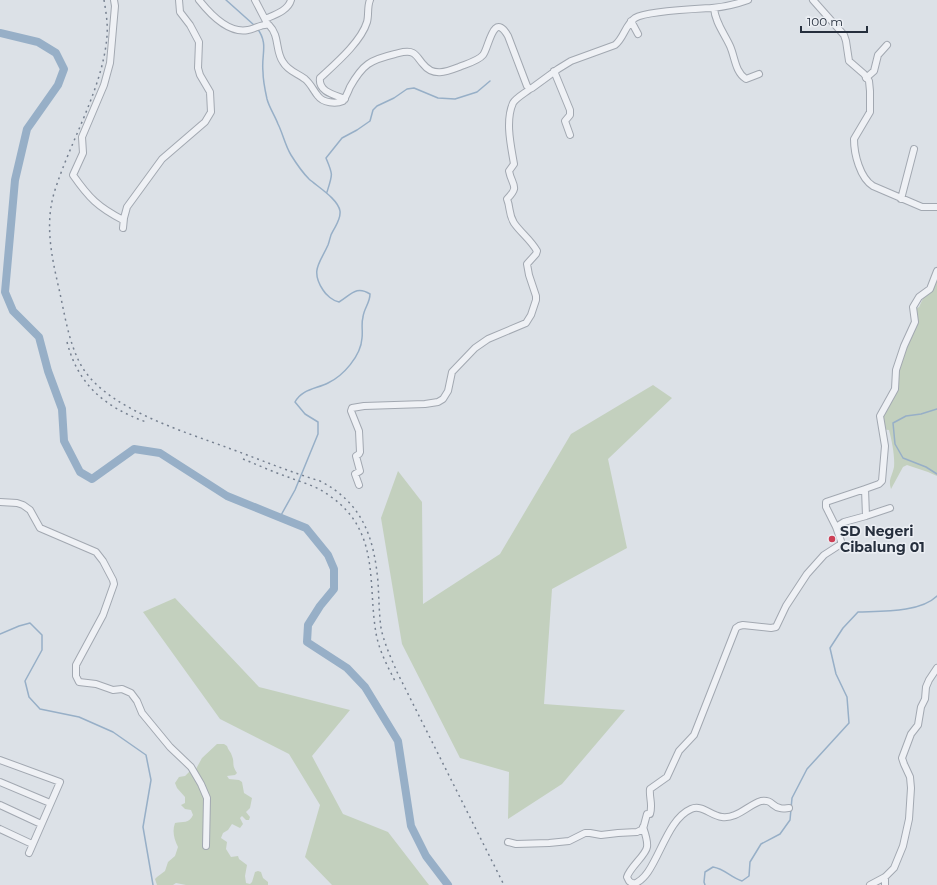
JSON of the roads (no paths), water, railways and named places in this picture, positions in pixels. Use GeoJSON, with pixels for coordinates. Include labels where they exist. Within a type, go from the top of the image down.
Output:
{"type":"FeatureCollection","features":[{"type":"Feature","properties":{"kind":"street"},"geometry":{"type":"LineString","coordinates":[[114,0],[115,6],[110,64],[104,85],[82,136],[83,153],[73,175],[92,201],[104,210],[123,220]]}},
{"type":"Feature","properties":{"kind":"street"},"geometry":{"type":"LineString","coordinates":[[123,228],[123,220],[127,207],[162,159],[205,122],[211,112],[210,92],[200,75],[198,68],[199,42],[190,25],[180,12],[178,0]]}},
{"type":"Feature","properties":{"kind":"street"},"geometry":{"type":"LineString","coordinates":[[199,0],[213,16],[225,24],[240,30],[257,28],[286,9],[291,0]]}},
{"type":"Feature","properties":{"kind":"street"},"geometry":{"type":"LineString","coordinates":[[255,0],[266,22],[275,33],[281,60],[288,69],[306,80],[321,99],[329,102],[342,102],[360,72],[368,63],[376,59],[404,52],[410,52],[415,55],[428,69],[436,73],[441,72],[462,66],[482,57],[486,51],[491,33],[495,29],[499,28],[503,29],[508,36],[527,86],[530,88]]}},
{"type":"Feature","properties":{"kind":"street"},"geometry":{"type":"LineString","coordinates":[[345,99],[327,92],[321,85],[320,78],[350,48],[360,35],[368,21],[370,0]]}},
{"type":"Feature","properties":{"kind":"street"},"geometry":{"type":"LineString","coordinates":[[359,485],[356,474],[360,471],[356,456],[360,452],[360,437],[351,411],[352,408],[362,406],[425,404],[440,401],[448,391],[452,372],[475,348],[488,339],[526,323],[531,315],[536,296],[527,264],[536,254],[537,250],[512,220],[509,214],[511,208],[507,199],[514,190],[509,170],[514,164],[510,137],[510,119],[514,102],[530,88],[534,87],[554,71],[575,59],[615,45],[621,40],[631,21],[637,17],[648,14],[748,0]]}},
{"type":"Feature","properties":{"kind":"street"},"geometry":{"type":"LineString","coordinates":[[813,0],[844,36],[849,61],[861,70],[870,89],[871,108],[868,117],[854,139],[858,164],[870,184],[922,207],[937,207]]}},
{"type":"Feature","properties":{"kind":"street"},"geometry":{"type":"LineString","coordinates":[[717,5],[717,21],[730,46],[737,68],[746,79],[760,74]]}},
{"type":"Feature","properties":{"kind":"street"},"geometry":{"type":"LineString","coordinates":[[631,21],[638,34]]}},
{"type":"Feature","properties":{"kind":"street"},"geometry":{"type":"LineString","coordinates":[[866,78],[874,71],[878,55],[887,45]]}},
{"type":"Feature","properties":{"kind":"street"},"geometry":{"type":"LineString","coordinates":[[554,71],[570,110],[570,115],[565,121],[570,135]]}},
{"type":"Feature","properties":{"kind":"street"},"geometry":{"type":"LineString","coordinates":[[901,198],[914,149]]}},
{"type":"Feature","properties":{"kind":"street"},"geometry":{"type":"LineString","coordinates":[[508,842],[516,844],[549,844],[571,840],[585,833],[601,835],[640,831],[643,827],[647,814],[650,814],[652,807],[650,789],[667,777],[679,751],[694,735],[736,628],[738,626],[771,628],[777,626],[788,602],[807,574],[824,555],[841,544],[836,526],[826,507],[826,502],[882,482],[885,446],[880,416],[895,389],[896,370],[904,346],[915,322],[913,307],[919,297],[930,289],[937,271]]}},
{"type":"Feature","properties":{"kind":"street"},"geometry":{"type":"LineString","coordinates":[[865,489],[866,516]]}},
{"type":"Feature","properties":{"kind":"street"},"geometry":{"type":"LineString","coordinates":[[0,502],[23,505],[30,510],[40,528],[94,551],[101,558],[114,584],[103,615],[76,665],[75,673],[77,679],[81,683],[96,684],[113,690],[122,689],[130,693],[137,701],[144,716],[170,747],[192,767],[204,788],[207,798],[206,846]]}},
{"type":"Feature","properties":{"kind":"street"},"geometry":{"type":"LineString","coordinates":[[836,526],[890,508]]}},
{"type":"Feature","properties":{"kind":"street"},"geometry":{"type":"LineString","coordinates":[[870,885],[884,877],[894,868],[899,857],[909,819],[911,788],[910,777],[903,761],[903,754],[911,734],[918,725],[921,707],[926,699],[926,688],[929,680],[937,668]]}},
{"type":"Feature","properties":{"kind":"street"},"geometry":{"type":"LineString","coordinates":[[0,760],[60,782],[29,853]]}},
{"type":"Feature","properties":{"kind":"street"},"geometry":{"type":"LineString","coordinates":[[0,782],[50,803]]}},
{"type":"Feature","properties":{"kind":"street"},"geometry":{"type":"LineString","coordinates":[[643,827],[647,849],[627,875],[627,879],[633,884],[638,882],[656,859],[668,833],[676,822],[687,811],[693,808],[699,807],[723,818],[734,815],[762,801],[770,801],[780,809],[789,808]]}},
{"type":"Feature","properties":{"kind":"street"},"geometry":{"type":"LineString","coordinates":[[0,805],[41,824]]}},
{"type":"Feature","properties":{"kind":"street"},"geometry":{"type":"LineString","coordinates":[[0,829],[32,844]]}},
{"type":"Feature","properties":{"kind":"street"},"geometry":{"type":"LineString","coordinates":[[884,877],[886,885]]}},
{"type":"Feature","properties":{"kind":"waterway"},"geometry":{"type":"LineString","coordinates":[[226,0],[254,25]]}},
{"type":"Feature","properties":{"kind":"waterway"},"geometry":{"type":"LineString","coordinates":[[257,28],[261,34],[264,44],[263,75],[267,99],[287,147],[304,173],[336,202],[340,211],[339,219],[319,262],[317,272],[319,283],[328,296],[339,302],[357,291],[361,290],[370,294],[362,320],[361,345],[355,358],[340,376],[301,394],[295,402],[305,414],[318,422],[318,434],[295,490],[280,517]]}},
{"type":"Feature","properties":{"kind":"waterway"},"geometry":{"type":"LineString","coordinates":[[0,33],[38,42],[56,53],[64,69],[58,85],[27,129],[15,180],[5,292],[13,311],[39,337],[48,371],[62,409],[64,441],[80,472],[92,479],[134,449],[160,453],[227,496],[306,528],[328,555],[334,569],[334,589],[320,606],[308,625],[307,642],[347,668],[365,687],[398,741],[411,826],[426,856],[448,885]]}},
{"type":"Feature","properties":{"kind":"waterway"},"geometry":{"type":"LineString","coordinates":[[327,192],[331,174],[326,158],[342,138],[370,121],[373,110],[377,106],[394,98],[407,89],[414,88],[438,98],[455,99],[477,92],[490,81]]}},
{"type":"Feature","properties":{"kind":"waterway"},"geometry":{"type":"LineString","coordinates":[[937,409],[921,414],[906,416],[893,423],[895,444],[903,458],[926,467],[937,474]]}},
{"type":"Feature","properties":{"kind":"waterway"},"geometry":{"type":"LineString","coordinates":[[705,885],[705,872],[713,867],[721,869],[742,881],[749,876],[750,862],[761,844],[780,834],[790,820],[792,798],[807,769],[849,723],[847,697],[836,674],[830,648],[843,628],[858,612],[899,610],[921,606],[930,602],[937,596]]}},
{"type":"Feature","properties":{"kind":"waterway"},"geometry":{"type":"LineString","coordinates":[[0,634],[30,623],[42,635],[42,650],[25,681],[29,697],[40,709],[79,717],[113,732],[146,755],[151,780],[143,827],[153,885]]}},
{"type":"Feature","properties":{"kind":"railway"},"geometry":{"type":"LineString","coordinates":[[104,0],[107,36],[100,74],[56,187],[50,212],[50,238],[53,263],[68,331],[79,361],[84,370],[97,384],[112,397],[131,409],[172,427],[320,481],[335,490],[347,500],[356,511],[364,523],[373,551],[378,582],[381,628],[388,650],[397,672],[504,885]]}},
{"type":"Feature","properties":{"kind":"railway"},"geometry":{"type":"LineString","coordinates":[[67,342],[78,371],[95,392],[118,409],[146,422]]}},
{"type":"Feature","properties":{"kind":"railway"},"geometry":{"type":"LineString","coordinates":[[243,459],[319,489],[339,503],[352,517],[361,532],[370,564],[377,640],[384,659],[396,683]]}},
{"type":"Feature","properties":{"kind":"place","name":"SD Negeri Cibalung 01"},"geometry":{"type":"Point","coordinates":[832,539]}}]}
